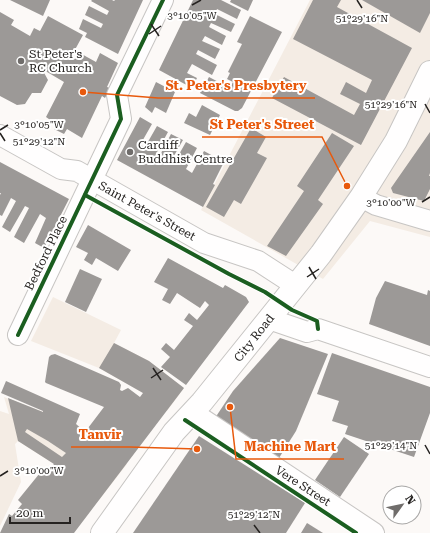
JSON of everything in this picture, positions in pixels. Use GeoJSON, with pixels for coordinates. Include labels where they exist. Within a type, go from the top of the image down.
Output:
{"type":"FeatureCollection","features":[{"type":"Feature","properties":{"kind":"main road","name":"City Road"},"geometry":{"type":"LineString","coordinates":[[102,533],[174,432],[227,372],[321,254],[361,197],[396,141],[430,72]]}},
{"type":"Feature","properties":{"kind":"street","name":"Bedford Place"},"geometry":{"type":"LineString","coordinates":[[18,335],[122,119],[117,95],[163,0]]}},
{"type":"Feature","properties":{"kind":"street","name":"Saint Peter's Street"},"geometry":{"type":"LineString","coordinates":[[0,136],[61,169],[77,172],[204,242],[258,261],[295,285]]}},
{"type":"Feature","properties":{"kind":"street"},"geometry":{"type":"LineString","coordinates":[[361,197],[376,206],[430,221]]}},
{"type":"Feature","properties":{"kind":"street"},"geometry":{"type":"LineString","coordinates":[[269,319],[307,332],[318,329],[430,367]]}},
{"type":"Feature","properties":{"kind":"street","name":"Vere Street"},"geometry":{"type":"LineString","coordinates":[[192,412],[374,533]]}},
{"type":"Feature","properties":{"kind":"shaded area"},"geometry":{"type":"Polygon","coordinates":[[[310,0],[430,0],[430,237],[370,221],[323,279],[201,210],[310,0]]]}},
{"type":"Feature","properties":{"kind":"shaded area"},"geometry":{"type":"Polygon","coordinates":[[[53,297],[121,330],[114,343],[149,361],[184,388],[167,411],[143,393],[99,368],[31,341],[53,297]]]}},
{"type":"Feature","properties":{"kind":"shaded area"},"geometry":{"type":"Polygon","coordinates":[[[4,397],[76,424],[127,464],[99,500],[54,464],[18,441],[15,444],[21,482],[0,526],[0,411],[9,414],[4,397]]]}},
{"type":"Feature","properties":{"kind":"building"},"geometry":{"type":"Polygon","coordinates":[[[10,0],[50,0],[43,16],[10,0]]]}},
{"type":"Feature","properties":{"kind":"building"},"geometry":{"type":"Polygon","coordinates":[[[143,0],[118,54],[85,37],[87,33],[79,29],[83,19],[101,28],[103,24],[85,15],[89,6],[107,15],[109,11],[91,1],[143,0]]]}},
{"type":"Feature","properties":{"kind":"building"},"geometry":{"type":"Polygon","coordinates":[[[193,0],[221,0],[241,10],[237,19],[217,9],[215,14],[235,24],[231,32],[211,23],[209,27],[226,36],[222,45],[205,36],[202,41],[220,49],[215,59],[198,50],[196,54],[217,65],[212,75],[192,64],[187,73],[197,78],[192,88],[159,70],[193,0]]]}},
{"type":"Feature","properties":{"kind":"building"},"geometry":{"type":"Polygon","coordinates":[[[231,0],[253,0],[248,11],[230,2],[231,0]]]}},
{"type":"Feature","properties":{"kind":"building"},"geometry":{"type":"Polygon","coordinates":[[[313,0],[341,0],[337,7],[412,48],[361,145],[272,98],[284,77],[354,115],[360,104],[340,94],[346,82],[366,93],[372,80],[293,39],[313,0]]]}},
{"type":"Feature","properties":{"kind":"building"},"geometry":{"type":"Polygon","coordinates":[[[362,0],[430,0],[430,13],[420,33],[362,0]]]}},
{"type":"Feature","properties":{"kind":"building"},"geometry":{"type":"Polygon","coordinates":[[[0,12],[14,20],[11,25],[30,36],[34,28],[40,31],[48,16],[83,35],[71,57],[75,59],[78,52],[96,62],[100,53],[118,63],[107,87],[110,88],[105,98],[102,96],[82,138],[67,129],[64,134],[54,129],[56,124],[46,117],[64,82],[42,69],[48,80],[41,93],[32,93],[25,104],[17,105],[0,96],[0,12]]]}},
{"type":"Feature","properties":{"kind":"building"},"geometry":{"type":"Polygon","coordinates":[[[250,16],[282,32],[242,108],[235,111],[200,93],[209,77],[230,88],[233,82],[227,79],[230,73],[228,72],[242,44],[237,42],[250,16]]]}},
{"type":"Feature","properties":{"kind":"building"},"geometry":{"type":"Polygon","coordinates":[[[156,82],[175,92],[166,113],[155,107],[152,113],[145,107],[156,82]]]}},
{"type":"Feature","properties":{"kind":"building"},"geometry":{"type":"Polygon","coordinates":[[[202,105],[220,115],[210,135],[184,123],[189,113],[196,117],[202,105]]]}},
{"type":"Feature","properties":{"kind":"building"},"geometry":{"type":"Polygon","coordinates":[[[140,117],[152,124],[140,145],[145,147],[157,126],[168,132],[156,154],[160,155],[171,134],[183,140],[171,161],[174,163],[186,142],[197,148],[186,169],[192,173],[204,151],[224,162],[213,184],[215,185],[203,207],[117,160],[140,117]]]}},
{"type":"Feature","properties":{"kind":"building"},"geometry":{"type":"Polygon","coordinates":[[[251,128],[266,137],[257,153],[267,158],[241,204],[234,200],[224,217],[206,207],[251,128]]]}},
{"type":"Feature","properties":{"kind":"building"},"geometry":{"type":"Polygon","coordinates":[[[430,132],[430,189],[424,201],[393,193],[391,188],[430,132]]]}},
{"type":"Feature","properties":{"kind":"building"},"geometry":{"type":"Polygon","coordinates":[[[332,133],[354,146],[318,200],[323,204],[286,256],[267,246],[304,191],[297,186],[332,133]]]}},
{"type":"Feature","properties":{"kind":"building"},"geometry":{"type":"Polygon","coordinates":[[[0,162],[69,199],[44,248],[35,243],[46,218],[40,214],[24,243],[14,237],[29,208],[25,206],[10,232],[2,227],[16,201],[11,198],[2,216],[0,215],[0,162]]]}},
{"type":"Feature","properties":{"kind":"building"},"geometry":{"type":"Polygon","coordinates":[[[88,225],[131,250],[118,271],[96,258],[92,265],[84,260],[88,253],[76,247],[88,225]]]}},
{"type":"Feature","properties":{"kind":"building"},"geometry":{"type":"Polygon","coordinates":[[[168,258],[223,288],[225,285],[246,297],[249,302],[186,385],[161,367],[170,357],[161,349],[166,343],[174,350],[193,326],[184,320],[189,313],[197,320],[209,305],[205,301],[200,308],[177,293],[170,304],[162,300],[168,289],[154,282],[168,258]]]}},
{"type":"Feature","properties":{"kind":"building"},"geometry":{"type":"Polygon","coordinates":[[[80,269],[102,279],[86,312],[65,302],[80,269]]]}},
{"type":"Feature","properties":{"kind":"building"},"geometry":{"type":"Polygon","coordinates":[[[385,281],[427,295],[428,290],[430,291],[430,346],[369,324],[376,298],[385,281]]]}},
{"type":"Feature","properties":{"kind":"building"},"geometry":{"type":"Polygon","coordinates":[[[280,338],[328,354],[296,431],[279,458],[215,418],[233,391],[280,338]]]}},
{"type":"Feature","properties":{"kind":"building"},"geometry":{"type":"Polygon","coordinates":[[[114,343],[149,361],[184,388],[74,533],[0,533],[9,514],[12,516],[22,504],[18,500],[44,468],[48,472],[54,464],[18,441],[8,398],[43,411],[1,393],[6,381],[80,414],[76,424],[85,432],[104,407],[46,383],[49,357],[55,354],[119,382],[121,385],[120,390],[122,391],[128,388],[140,397],[143,393],[99,368],[114,343]],[[27,429],[25,432],[62,457],[66,453],[27,429]]]}},
{"type":"Feature","properties":{"kind":"building"},"geometry":{"type":"Polygon","coordinates":[[[332,353],[430,387],[430,413],[414,457],[345,434],[348,426],[332,421],[339,401],[317,394],[332,353]]]}},
{"type":"Feature","properties":{"kind":"building"},"geometry":{"type":"Polygon","coordinates":[[[199,436],[305,503],[286,533],[133,533],[199,436]]]}},
{"type":"Feature","properties":{"kind":"building"},"geometry":{"type":"Polygon","coordinates":[[[344,437],[369,454],[340,497],[315,480],[344,437]]]}},
{"type":"Feature","properties":{"kind":"building"},"geometry":{"type":"Polygon","coordinates":[[[307,523],[323,533],[301,533],[307,523]]]}},
{"type":"Feature","properties":{"kind":"cycle path"},"geometry":{"type":"LineString","coordinates":[[18,335],[121,119],[117,95],[163,0]]}},
{"type":"Feature","properties":{"kind":"cycle path"},"geometry":{"type":"LineString","coordinates":[[85,195],[229,274],[265,292],[292,310],[317,321],[318,329]]}},
{"type":"Feature","properties":{"kind":"cycle path"},"geometry":{"type":"LineString","coordinates":[[185,420],[356,533]]}},
{"type":"Feature","properties":{"kind":"place","name":"St Peter's RC Church"},"geometry":{"type":"Point","coordinates":[21,61]}},
{"type":"Feature","properties":{"kind":"place","name":"St. Peter's Presbytery"},"geometry":{"type":"Point","coordinates":[83,92]}},
{"type":"Feature","properties":{"kind":"place","name":"Cardiff Buddhist Centre"},"geometry":{"type":"Point","coordinates":[130,152]}},
{"type":"Feature","properties":{"kind":"place","name":"St Peter's Street"},"geometry":{"type":"Point","coordinates":[347,186]}},
{"type":"Feature","properties":{"kind":"place","name":"Machine Mart"},"geometry":{"type":"Point","coordinates":[230,407]}},
{"type":"Feature","properties":{"kind":"place","name":"Tanvir"},"geometry":{"type":"Point","coordinates":[197,449]}}]}
